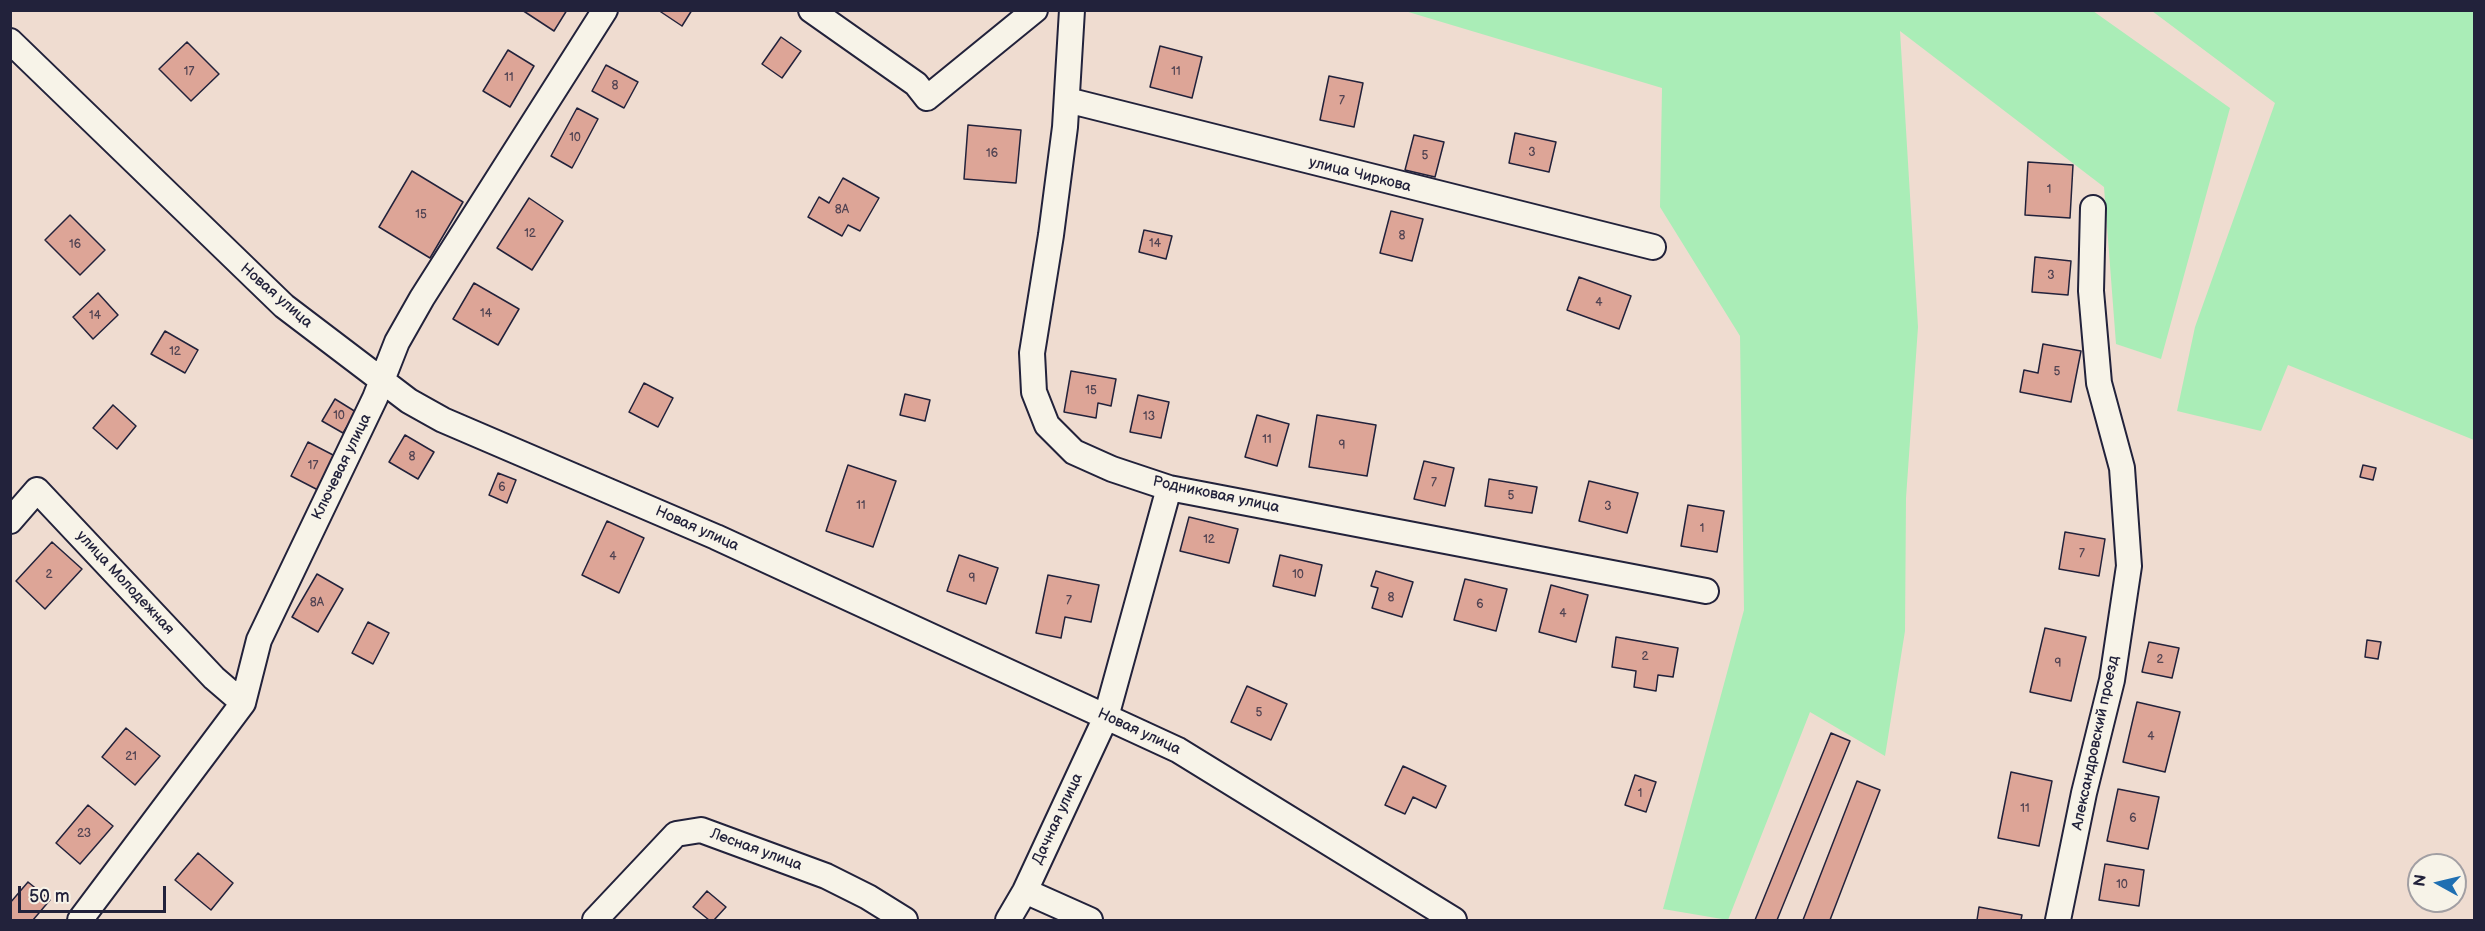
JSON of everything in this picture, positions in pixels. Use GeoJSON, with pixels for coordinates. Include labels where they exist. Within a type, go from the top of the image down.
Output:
{"type":"FeatureCollection","features":[{"type":"Feature","properties":{"kind":"street","name":"Ключевая улица"},"geometry":{"type":"LineString","coordinates":[[80,921],[243,704],[260,640],[382,380],[397,342],[422,298],[605,10]]}},
{"type":"Feature","properties":{"kind":"street"},"geometry":{"type":"LineString","coordinates":[[811,10],[916,84],[927,98],[1035,10]]}},
{"type":"Feature","properties":{"kind":"street","name":"Родниковая улица"},"geometry":{"type":"LineString","coordinates":[[1072,10],[1067,100],[1053,224],[1032,353],[1034,392],[1047,425],[1074,452],[1112,469],[1169,488],[1706,591]]}},
{"type":"Feature","properties":{"kind":"street","name":"Новая улица"},"geometry":{"type":"LineString","coordinates":[[10,41],[284,306],[409,401],[444,420],[716,537],[1178,750],[1454,921]]}},
{"type":"Feature","properties":{"kind":"street","name":"улица Чиркова"},"geometry":{"type":"LineString","coordinates":[[1067,100],[1653,247]]}},
{"type":"Feature","properties":{"kind":"street","name":"Александровский проезд"},"geometry":{"type":"LineString","coordinates":[[2058,921],[2084,793],[2112,680],[2129,566],[2122,468],[2099,383],[2091,291],[2093,208]]}},
{"type":"Feature","properties":{"kind":"street","name":"Дачная улица"},"geometry":{"type":"LineString","coordinates":[[1008,921],[1106,717],[1169,488]]}},
{"type":"Feature","properties":{"kind":"street","name":"улица Молодежная"},"geometry":{"type":"LineString","coordinates":[[10,521],[37,490],[214,678],[243,704]]}},
{"type":"Feature","properties":{"kind":"street","name":"Лесная улица"},"geometry":{"type":"LineString","coordinates":[[595,921],[676,834],[701,830],[826,876],[868,897],[905,921]]}},
{"type":"Feature","properties":{"kind":"street"},"geometry":{"type":"LineString","coordinates":[[1024,891],[1090,921]]}},
{"type":"Feature","properties":{"kind":"green space"},"geometry":{"type":"Polygon","coordinates":[[[1405,11],[2093,11],[2230,108],[2161,359],[2116,344],[2104,187],[1900,31],[1918,327],[1906,498],[1905,631],[1885,756],[1810,712],[1728,920],[1663,909],[1744,610],[1740,336],[1660,207],[1662,88],[1405,11]]]}},
{"type":"Feature","properties":{"kind":"green space"},"geometry":{"type":"Polygon","coordinates":[[[2152,11],[2474,11],[2474,440],[2288,365],[2261,431],[2177,411],[2195,327],[2275,103],[2152,11]]]}},
{"type":"Feature","properties":{"kind":"building"},"geometry":{"type":"Polygon","coordinates":[[[522,10],[567,10],[554,31],[522,10]]]}},
{"type":"Feature","properties":{"kind":"building"},"geometry":{"type":"Polygon","coordinates":[[[658,10],[692,10],[682,26],[658,10]]]}},
{"type":"Feature","properties":{"kind":"building"},"geometry":{"type":"Polygon","coordinates":[[[781,37],[801,51],[782,78],[762,64],[781,37]]]}},
{"type":"Feature","properties":{"kind":"building"},"geometry":{"type":"Polygon","coordinates":[[[187,42],[219,74],[191,101],[159,69],[187,42]]]}},
{"type":"Feature","properties":{"kind":"building"},"geometry":{"type":"Polygon","coordinates":[[[1160,46],[1202,57],[1192,98],[1150,87],[1160,46]]]}},
{"type":"Feature","properties":{"kind":"building"},"geometry":{"type":"Polygon","coordinates":[[[508,50],[534,66],[510,107],[483,91],[508,50]]]}},
{"type":"Feature","properties":{"kind":"building"},"geometry":{"type":"Polygon","coordinates":[[[606,65],[638,82],[624,108],[592,91],[606,65]]]}},
{"type":"Feature","properties":{"kind":"building"},"geometry":{"type":"Polygon","coordinates":[[[1329,76],[1363,83],[1354,127],[1320,120],[1329,76]]]}},
{"type":"Feature","properties":{"kind":"building"},"geometry":{"type":"Polygon","coordinates":[[[577,108],[598,119],[572,168],[551,156],[577,108]]]}},
{"type":"Feature","properties":{"kind":"building"},"geometry":{"type":"Polygon","coordinates":[[[968,125],[1021,130],[1016,183],[964,179],[968,125]]]}},
{"type":"Feature","properties":{"kind":"building"},"geometry":{"type":"Polygon","coordinates":[[[1515,133],[1556,142],[1549,172],[1509,163],[1515,133]]]}},
{"type":"Feature","properties":{"kind":"building"},"geometry":{"type":"Polygon","coordinates":[[[1414,135],[1444,142],[1435,177],[1405,170],[1414,135]]]}},
{"type":"Feature","properties":{"kind":"building"},"geometry":{"type":"Polygon","coordinates":[[[2028,162],[2073,165],[2070,218],[2025,215],[2028,162]]]}},
{"type":"Feature","properties":{"kind":"building"},"geometry":{"type":"Polygon","coordinates":[[[412,171],[463,202],[430,258],[379,227],[412,171]]]}},
{"type":"Feature","properties":{"kind":"building"},"geometry":{"type":"Polygon","coordinates":[[[843,178],[879,198],[860,231],[848,225],[842,236],[808,217],[819,197],[829,203],[843,178]]]}},
{"type":"Feature","properties":{"kind":"building"},"geometry":{"type":"Polygon","coordinates":[[[529,198],[563,221],[532,270],[497,248],[529,198]]]}},
{"type":"Feature","properties":{"kind":"building"},"geometry":{"type":"Polygon","coordinates":[[[1391,211],[1423,219],[1412,261],[1380,253],[1391,211]]]}},
{"type":"Feature","properties":{"kind":"building"},"geometry":{"type":"Polygon","coordinates":[[[70,215],[105,250],[80,275],[45,240],[70,215]]]}},
{"type":"Feature","properties":{"kind":"building"},"geometry":{"type":"Polygon","coordinates":[[[1144,230],[1172,236],[1166,259],[1139,252],[1144,230]]]}},
{"type":"Feature","properties":{"kind":"building"},"geometry":{"type":"Polygon","coordinates":[[[2035,257],[2071,261],[2068,295],[2032,292],[2035,257]]]}},
{"type":"Feature","properties":{"kind":"building"},"geometry":{"type":"Polygon","coordinates":[[[1579,277],[1631,296],[1619,329],[1567,310],[1579,277]]]}},
{"type":"Feature","properties":{"kind":"building"},"geometry":{"type":"Polygon","coordinates":[[[474,283],[519,309],[498,345],[453,319],[474,283]]]}},
{"type":"Feature","properties":{"kind":"building"},"geometry":{"type":"Polygon","coordinates":[[[98,293],[118,315],[93,339],[73,317],[98,293]]]}},
{"type":"Feature","properties":{"kind":"building"},"geometry":{"type":"Polygon","coordinates":[[[165,331],[198,350],[185,373],[151,354],[165,331]]]}},
{"type":"Feature","properties":{"kind":"building"},"geometry":{"type":"Polygon","coordinates":[[[2043,344],[2081,351],[2071,402],[2020,392],[2024,370],[2038,373],[2043,344]]]}},
{"type":"Feature","properties":{"kind":"building"},"geometry":{"type":"Polygon","coordinates":[[[1071,371],[1116,379],[1111,406],[1098,403],[1096,418],[1064,412],[1071,371]]]}},
{"type":"Feature","properties":{"kind":"building"},"geometry":{"type":"Polygon","coordinates":[[[644,383],[673,398],[658,427],[629,412],[644,383]]]}},
{"type":"Feature","properties":{"kind":"building"},"geometry":{"type":"Polygon","coordinates":[[[905,394],[930,400],[925,421],[900,415],[905,394]]]}},
{"type":"Feature","properties":{"kind":"building"},"geometry":{"type":"Polygon","coordinates":[[[1138,395],[1169,402],[1161,438],[1130,432],[1138,395]]]}},
{"type":"Feature","properties":{"kind":"building"},"geometry":{"type":"Polygon","coordinates":[[[335,399],[356,412],[343,433],[322,421],[335,399]]]}},
{"type":"Feature","properties":{"kind":"building"},"geometry":{"type":"Polygon","coordinates":[[[113,405],[136,426],[117,449],[93,428],[113,405]]]}},
{"type":"Feature","properties":{"kind":"building"},"geometry":{"type":"Polygon","coordinates":[[[1257,415],[1289,424],[1277,466],[1245,457],[1257,415]]]}},
{"type":"Feature","properties":{"kind":"building"},"geometry":{"type":"Polygon","coordinates":[[[1317,415],[1376,425],[1367,476],[1309,467],[1317,415]]]}},
{"type":"Feature","properties":{"kind":"building"},"geometry":{"type":"Polygon","coordinates":[[[405,435],[434,452],[418,479],[389,462],[405,435]]]}},
{"type":"Feature","properties":{"kind":"building"},"geometry":{"type":"Polygon","coordinates":[[[308,442],[335,456],[318,490],[291,476],[308,442]]]}},
{"type":"Feature","properties":{"kind":"building"},"geometry":{"type":"Polygon","coordinates":[[[1424,461],[1454,468],[1445,506],[1414,499],[1424,461]]]}},
{"type":"Feature","properties":{"kind":"building"},"geometry":{"type":"Polygon","coordinates":[[[848,465],[896,481],[873,547],[826,531],[848,465]]]}},
{"type":"Feature","properties":{"kind":"building"},"geometry":{"type":"Polygon","coordinates":[[[2363,465],[2376,468],[2373,480],[2360,477],[2363,465]]]}},
{"type":"Feature","properties":{"kind":"building"},"geometry":{"type":"Polygon","coordinates":[[[498,473],[516,480],[507,503],[489,495],[498,473]]]}},
{"type":"Feature","properties":{"kind":"building"},"geometry":{"type":"Polygon","coordinates":[[[1489,479],[1537,487],[1532,513],[1485,506],[1489,479]]]}},
{"type":"Feature","properties":{"kind":"building"},"geometry":{"type":"Polygon","coordinates":[[[1589,481],[1638,493],[1627,533],[1579,521],[1589,481]]]}},
{"type":"Feature","properties":{"kind":"building"},"geometry":{"type":"Polygon","coordinates":[[[1688,505],[1724,511],[1717,552],[1681,546],[1688,505]]]}},
{"type":"Feature","properties":{"kind":"building"},"geometry":{"type":"Polygon","coordinates":[[[1189,517],[1238,529],[1229,563],[1180,551],[1189,517]]]}},
{"type":"Feature","properties":{"kind":"building"},"geometry":{"type":"Polygon","coordinates":[[[607,521],[644,538],[619,593],[582,575],[607,521]]]}},
{"type":"Feature","properties":{"kind":"building"},"geometry":{"type":"Polygon","coordinates":[[[2065,532],[2105,539],[2099,576],[2059,569],[2065,532]]]}},
{"type":"Feature","properties":{"kind":"building"},"geometry":{"type":"Polygon","coordinates":[[[52,542],[82,569],[45,609],[16,581],[52,542]]]}},
{"type":"Feature","properties":{"kind":"building"},"geometry":{"type":"Polygon","coordinates":[[[959,555],[998,568],[986,604],[947,591],[959,555]]]}},
{"type":"Feature","properties":{"kind":"building"},"geometry":{"type":"Polygon","coordinates":[[[1280,555],[1322,565],[1315,596],[1273,586],[1280,555]]]}},
{"type":"Feature","properties":{"kind":"building"},"geometry":{"type":"Polygon","coordinates":[[[1376,571],[1413,582],[1402,617],[1372,608],[1378,588],[1371,586],[1376,571]]]}},
{"type":"Feature","properties":{"kind":"building"},"geometry":{"type":"Polygon","coordinates":[[[317,574],[343,589],[318,632],[292,617],[317,574]]]}},
{"type":"Feature","properties":{"kind":"building"},"geometry":{"type":"Polygon","coordinates":[[[1048,575],[1099,585],[1091,622],[1065,617],[1061,638],[1036,633],[1048,575]]]}},
{"type":"Feature","properties":{"kind":"building"},"geometry":{"type":"Polygon","coordinates":[[[1465,579],[1507,589],[1496,631],[1454,620],[1465,579]]]}},
{"type":"Feature","properties":{"kind":"building"},"geometry":{"type":"Polygon","coordinates":[[[1551,585],[1588,595],[1576,642],[1539,632],[1551,585]]]}},
{"type":"Feature","properties":{"kind":"building"},"geometry":{"type":"Polygon","coordinates":[[[368,622],[389,633],[373,664],[352,653],[368,622]]]}},
{"type":"Feature","properties":{"kind":"building"},"geometry":{"type":"Polygon","coordinates":[[[2045,628],[2086,637],[2071,701],[2030,692],[2045,628]]]}},
{"type":"Feature","properties":{"kind":"building"},"geometry":{"type":"Polygon","coordinates":[[[1616,637],[1678,648],[1673,677],[1658,675],[1656,691],[1634,687],[1636,671],[1612,667],[1616,637]]]}},
{"type":"Feature","properties":{"kind":"building"},"geometry":{"type":"Polygon","coordinates":[[[2367,640],[2381,642],[2378,659],[2365,657],[2367,640]]]}},
{"type":"Feature","properties":{"kind":"building"},"geometry":{"type":"Polygon","coordinates":[[[2149,642],[2179,648],[2172,678],[2142,672],[2149,642]]]}},
{"type":"Feature","properties":{"kind":"building"},"geometry":{"type":"Polygon","coordinates":[[[1247,686],[1287,704],[1271,740],[1231,722],[1247,686]]]}},
{"type":"Feature","properties":{"kind":"building"},"geometry":{"type":"Polygon","coordinates":[[[2137,702],[2180,712],[2165,772],[2123,762],[2137,702]]]}},
{"type":"Feature","properties":{"kind":"building"},"geometry":{"type":"Polygon","coordinates":[[[126,728],[160,756],[135,785],[102,757],[126,728]]]}},
{"type":"Feature","properties":{"kind":"building"},"geometry":{"type":"Polygon","coordinates":[[[1831,733],[1850,741],[1777,920],[1755,920],[1831,733]]]}},
{"type":"Feature","properties":{"kind":"building"},"geometry":{"type":"Polygon","coordinates":[[[1403,766],[1446,786],[1436,808],[1413,797],[1405,814],[1385,805],[1403,766]]]}},
{"type":"Feature","properties":{"kind":"building"},"geometry":{"type":"Polygon","coordinates":[[[2011,772],[2052,781],[2039,846],[1998,838],[2011,772]]]}},
{"type":"Feature","properties":{"kind":"building"},"geometry":{"type":"Polygon","coordinates":[[[1635,775],[1656,782],[1646,812],[1625,805],[1635,775]]]}},
{"type":"Feature","properties":{"kind":"building"},"geometry":{"type":"Polygon","coordinates":[[[1857,781],[1880,790],[1830,920],[1803,920],[1857,781]]]}},
{"type":"Feature","properties":{"kind":"building"},"geometry":{"type":"Polygon","coordinates":[[[2118,789],[2159,797],[2148,849],[2107,841],[2118,789]]]}},
{"type":"Feature","properties":{"kind":"building"},"geometry":{"type":"Polygon","coordinates":[[[88,805],[113,826],[80,864],[56,843],[88,805]]]}},
{"type":"Feature","properties":{"kind":"building"},"geometry":{"type":"Polygon","coordinates":[[[198,853],[233,883],[211,910],[175,880],[198,853]]]}},
{"type":"Feature","properties":{"kind":"building"},"geometry":{"type":"Polygon","coordinates":[[[2105,864],[2144,870],[2139,906],[2099,900],[2105,864]]]}},
{"type":"Feature","properties":{"kind":"building"},"geometry":{"type":"Polygon","coordinates":[[[28,882],[50,900],[33,920],[10,920],[10,903],[28,882]]]}},
{"type":"Feature","properties":{"kind":"building"},"geometry":{"type":"Polygon","coordinates":[[[707,891],[726,907],[714,920],[709,920],[693,907],[707,891]]]}},
{"type":"Feature","properties":{"kind":"building"},"geometry":{"type":"Polygon","coordinates":[[[1979,907],[2022,915],[2021,920],[1977,920],[1979,907]]]}}]}
